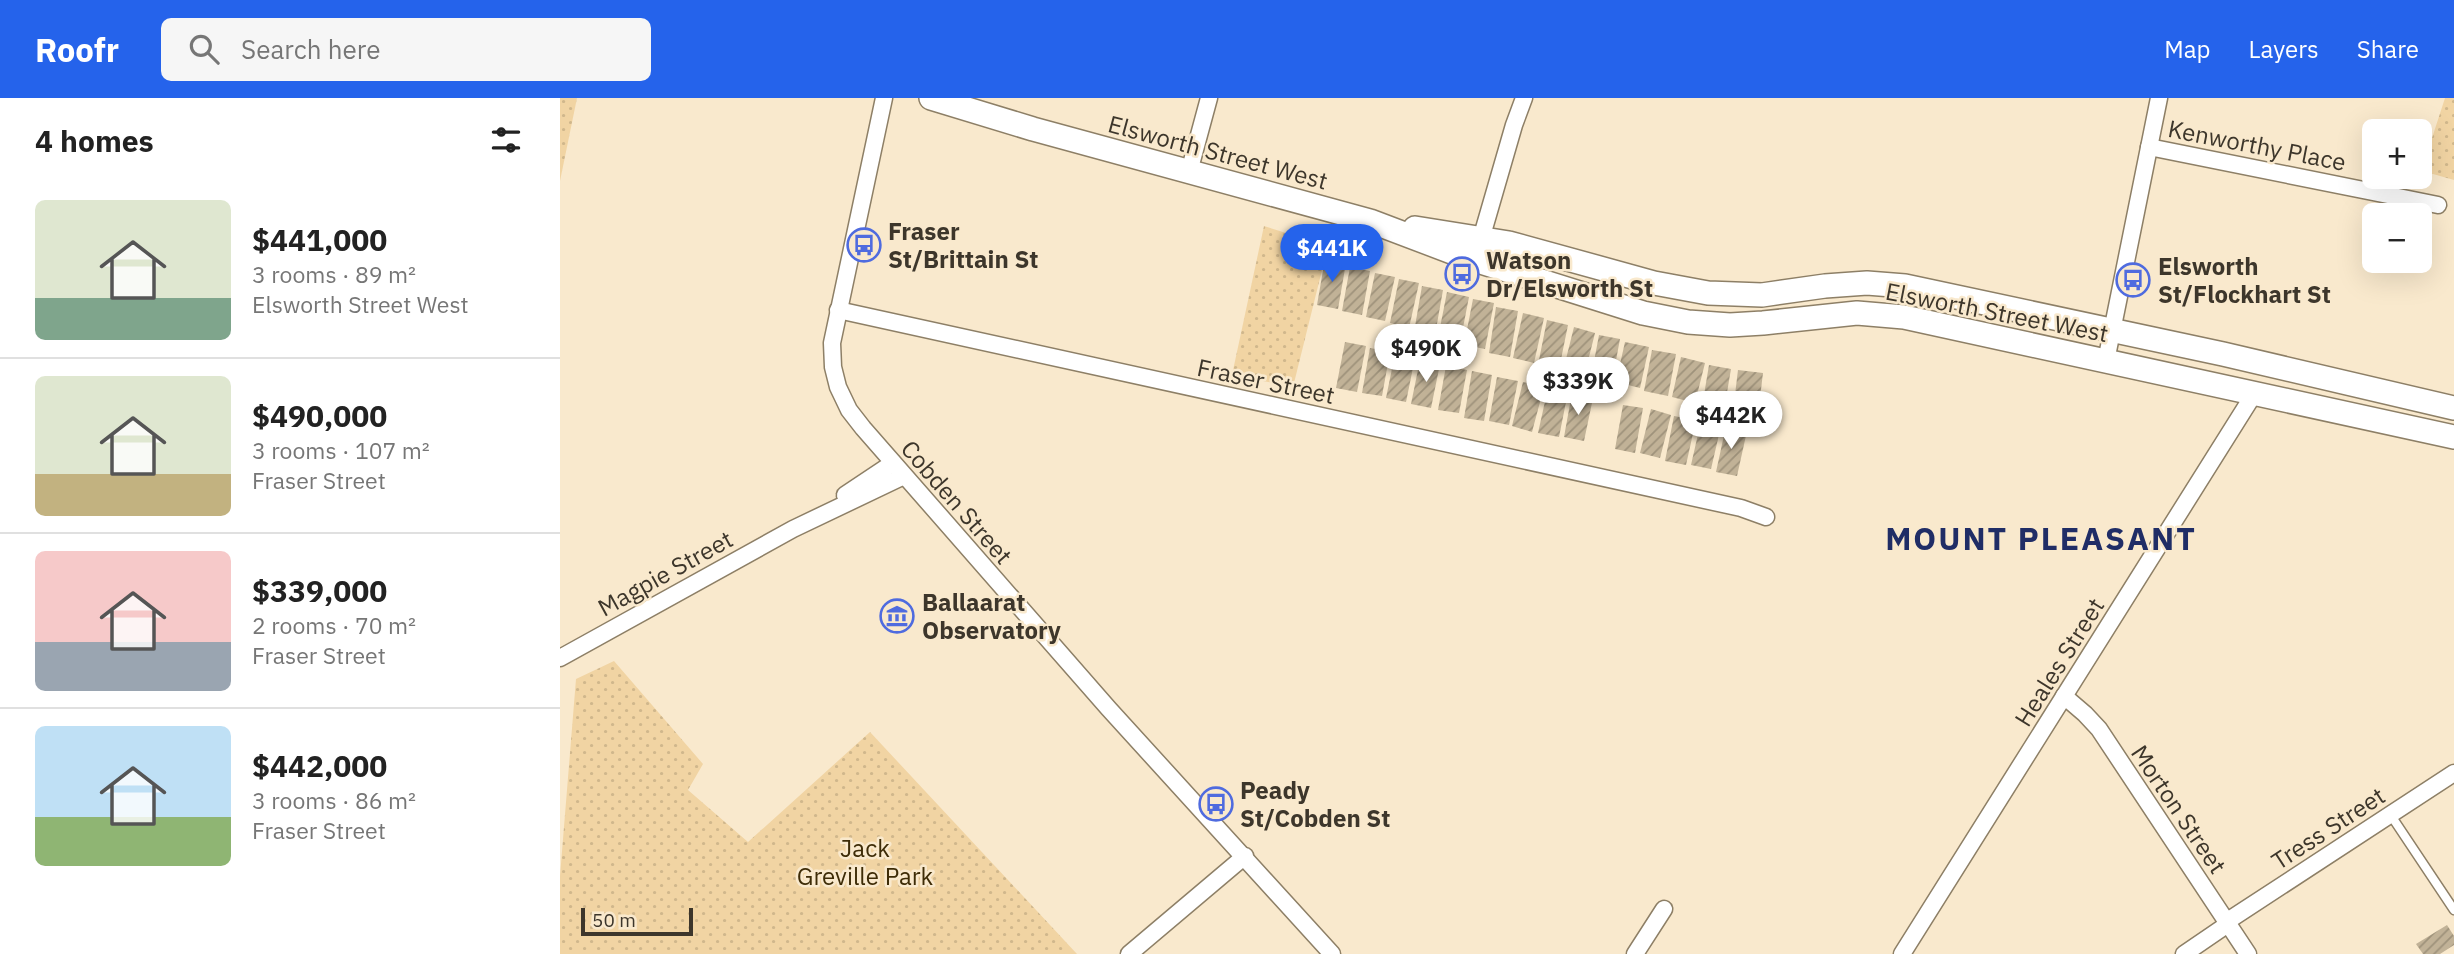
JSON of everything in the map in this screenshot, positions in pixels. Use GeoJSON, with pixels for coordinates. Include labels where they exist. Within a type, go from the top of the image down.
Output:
{"type":"FeatureCollection","features":[{"type":"Feature","properties":{"kind":"street","name":"Cobden Street"},"geometry":{"type":"LineString","coordinates":[[884,98],[838,310],[832,354],[838,387],[849,410],[1146,750],[1332,954]]}},
{"type":"Feature","properties":{"kind":"street","name":"Elsworth Street West"},"geometry":{"type":"LineString","coordinates":[[931,98],[993,118],[1370,221],[1475,260],[1625,309],[1688,322],[1748,324],[1828,314],[1882,314],[1917,319],[2454,437]]}},
{"type":"Feature","properties":{"kind":"street"},"geometry":{"type":"LineString","coordinates":[[1189,172],[1209,98]]}},
{"type":"Feature","properties":{"kind":"street"},"geometry":{"type":"LineString","coordinates":[[1475,260],[1524,98]]}},
{"type":"Feature","properties":{"kind":"street"},"geometry":{"type":"LineString","coordinates":[[2106,361],[2159,98]]}},
{"type":"Feature","properties":{"kind":"street","name":"Kenworthy Place"},"geometry":{"type":"LineString","coordinates":[[2149,146],[2438,205]]}},
{"type":"Feature","properties":{"kind":"street","name":"Elsworth Street West"},"geometry":{"type":"LineString","coordinates":[[1370,221],[1482,237],[1692,291],[1762,295],[1840,284],[1884,284],[1927,290],[2454,408]]}},
{"type":"Feature","properties":{"kind":"street","name":"Fraser Street"},"geometry":{"type":"LineString","coordinates":[[838,310],[1741,508],[1766,517]]}},
{"type":"Feature","properties":{"kind":"street","name":"Heales Street"},"geometry":{"type":"LineString","coordinates":[[1902,954],[2254,394]]}},
{"type":"Feature","properties":{"kind":"street","name":"Magpie Street"},"geometry":{"type":"LineString","coordinates":[[560,658],[793,528],[893,463]]}},
{"type":"Feature","properties":{"kind":"street","name":"Magpie Street"},"geometry":{"type":"LineString","coordinates":[[793,528],[904,476]]}},
{"type":"Feature","properties":{"kind":"street","name":"Morton Street"},"geometry":{"type":"LineString","coordinates":[[2064,696],[2099,729],[2248,954]]}},
{"type":"Feature","properties":{"kind":"street","name":"Tress Street"},"geometry":{"type":"LineString","coordinates":[[2184,954],[2454,773]]}},
{"type":"Feature","properties":{"kind":"street"},"geometry":{"type":"LineString","coordinates":[[1129,954],[1245,856]]}},
{"type":"Feature","properties":{"kind":"street"},"geometry":{"type":"LineString","coordinates":[[1635,954],[1664,909]]}},
{"type":"Feature","properties":{"kind":"lane"},"geometry":{"type":"LineString","coordinates":[[2390,814],[2454,910]]}},
{"type":"Feature","properties":{"kind":"green space"},"geometry":{"type":"Polygon","coordinates":[[[560,98],[577,98],[560,181],[560,98]]]}},
{"type":"Feature","properties":{"kind":"green space"},"geometry":{"type":"Polygon","coordinates":[[[2445,98],[2454,98],[2454,180],[2432,174],[2432,138],[2445,98]]]}},
{"type":"Feature","properties":{"kind":"green space"},"geometry":{"type":"Polygon","coordinates":[[[1264,226],[1328,246],[1293,387],[1232,375],[1264,226]]]}},
{"type":"Feature","properties":{"kind":"green space","name":"Jack Greville Park"},"geometry":{"type":"Polygon","coordinates":[[[614,661],[703,764],[688,790],[748,842],[870,732],[1077,954],[560,954],[560,876],[576,679],[614,661]]]}},
{"type":"Feature","properties":{"kind":"building"},"geometry":{"type":"Polygon","coordinates":[[[1325,259],[1346,263],[1338,309],[1317,305],[1325,259]]]}},
{"type":"Feature","properties":{"kind":"building"},"geometry":{"type":"Polygon","coordinates":[[[1350,267],[1370,271],[1362,315],[1342,311],[1350,267]]]}},
{"type":"Feature","properties":{"kind":"building"},"geometry":{"type":"Polygon","coordinates":[[[1375,273],[1395,277],[1385,321],[1366,317],[1375,273]]]}},
{"type":"Feature","properties":{"kind":"building"},"geometry":{"type":"Polygon","coordinates":[[[1399,279],[1419,283],[1409,328],[1390,323],[1399,279]]]}},
{"type":"Feature","properties":{"kind":"building"},"geometry":{"type":"Polygon","coordinates":[[[1422,286],[1443,290],[1435,335],[1414,332],[1422,286]]]}},
{"type":"Feature","properties":{"kind":"building"},"geometry":{"type":"Polygon","coordinates":[[[1447,292],[1469,297],[1460,343],[1438,338],[1447,292]]]}},
{"type":"Feature","properties":{"kind":"building"},"geometry":{"type":"Polygon","coordinates":[[[1473,299],[1494,303],[1485,349],[1464,345],[1473,299]]]}},
{"type":"Feature","properties":{"kind":"building"},"geometry":{"type":"Polygon","coordinates":[[[1496,307],[1518,311],[1510,357],[1489,353],[1496,307]]]}},
{"type":"Feature","properties":{"kind":"building"},"geometry":{"type":"Polygon","coordinates":[[[1523,313],[1544,318],[1534,363],[1513,358],[1523,313]]]}},
{"type":"Feature","properties":{"kind":"building"},"geometry":{"type":"Polygon","coordinates":[[[1547,320],[1568,325],[1559,369],[1538,365],[1547,320]]]}},
{"type":"Feature","properties":{"kind":"building"},"geometry":{"type":"Polygon","coordinates":[[[1574,327],[1595,333],[1584,377],[1563,371],[1574,327]]]}},
{"type":"Feature","properties":{"kind":"building"},"geometry":{"type":"Polygon","coordinates":[[[1599,335],[1620,339],[1612,382],[1591,378],[1599,335]]]}},
{"type":"Feature","properties":{"kind":"building"},"geometry":{"type":"Polygon","coordinates":[[[1345,342],[1366,346],[1357,392],[1336,388],[1345,342]]]}},
{"type":"Feature","properties":{"kind":"building"},"geometry":{"type":"Polygon","coordinates":[[[1625,342],[1649,347],[1640,388],[1616,382],[1625,342]]]}},
{"type":"Feature","properties":{"kind":"building"},"geometry":{"type":"Polygon","coordinates":[[[1370,348],[1390,352],[1382,396],[1362,393],[1370,348]]]}},
{"type":"Feature","properties":{"kind":"building"},"geometry":{"type":"Polygon","coordinates":[[[1652,350],[1676,354],[1668,396],[1644,391],[1652,350]]]}},
{"type":"Feature","properties":{"kind":"building"},"geometry":{"type":"Polygon","coordinates":[[[1395,354],[1415,358],[1406,402],[1386,398],[1395,354]]]}},
{"type":"Feature","properties":{"kind":"building"},"geometry":{"type":"Polygon","coordinates":[[[1681,357],[1705,363],[1695,403],[1672,397],[1681,357]]]}},
{"type":"Feature","properties":{"kind":"building"},"geometry":{"type":"Polygon","coordinates":[[[1420,360],[1440,364],[1431,408],[1411,404],[1420,360]]]}},
{"type":"Feature","properties":{"kind":"building"},"geometry":{"type":"Polygon","coordinates":[[[1709,365],[1731,369],[1724,410],[1702,407],[1709,365]]]}},
{"type":"Feature","properties":{"kind":"building"},"geometry":{"type":"Polygon","coordinates":[[[1446,366],[1467,370],[1459,413],[1438,410],[1446,366]]]}},
{"type":"Feature","properties":{"kind":"building"},"geometry":{"type":"Polygon","coordinates":[[[1738,370],[1763,373],[1758,414],[1733,411],[1738,370]]]}},
{"type":"Feature","properties":{"kind":"building"},"geometry":{"type":"Polygon","coordinates":[[[1472,371],[1492,375],[1484,421],[1464,418],[1472,371]]]}},
{"type":"Feature","properties":{"kind":"building"},"geometry":{"type":"Polygon","coordinates":[[[1497,377],[1518,381],[1509,425],[1489,421],[1497,377]]]}},
{"type":"Feature","properties":{"kind":"building"},"geometry":{"type":"Polygon","coordinates":[[[1523,382],[1544,387],[1532,432],[1512,426],[1523,382]]]}},
{"type":"Feature","properties":{"kind":"building"},"geometry":{"type":"Polygon","coordinates":[[[1548,388],[1568,392],[1559,437],[1538,433],[1548,388]]]}},
{"type":"Feature","properties":{"kind":"building"},"geometry":{"type":"Polygon","coordinates":[[[1572,393],[1593,398],[1584,441],[1564,437],[1572,393]]]}},
{"type":"Feature","properties":{"kind":"building"},"geometry":{"type":"Polygon","coordinates":[[[1623,405],[1643,408],[1635,453],[1615,449],[1623,405]]]}},
{"type":"Feature","properties":{"kind":"building"},"geometry":{"type":"Polygon","coordinates":[[[1651,409],[1671,415],[1660,458],[1640,453],[1651,409]]]}},
{"type":"Feature","properties":{"kind":"building"},"geometry":{"type":"Polygon","coordinates":[[[1674,416],[1696,420],[1686,465],[1665,461],[1674,416]]]}},
{"type":"Feature","properties":{"kind":"building"},"geometry":{"type":"Polygon","coordinates":[[[1701,421],[1721,426],[1711,469],[1691,465],[1701,421]]]}},
{"type":"Feature","properties":{"kind":"building"},"geometry":{"type":"Polygon","coordinates":[[[1726,426],[1747,431],[1737,476],[1716,472],[1726,426]]]}},
{"type":"Feature","properties":{"kind":"building"},"geometry":{"type":"Polygon","coordinates":[[[2447,925],[2454,936],[2454,945],[2440,954],[2423,954],[2416,944],[2447,925]]]}},
{"type":"Feature","properties":{"kind":"place","name":"Fraser St/Brittain St"},"geometry":{"type":"Point","coordinates":[864,245]}},
{"type":"Feature","properties":{"kind":"place","name":"Watson Dr/Elsworth St"},"geometry":{"type":"Point","coordinates":[1462,274]}},
{"type":"Feature","properties":{"kind":"place","name":"Elsworth St/Flockhart St"},"geometry":{"type":"Point","coordinates":[2133,280]}},
{"type":"Feature","properties":{"kind":"place","name":"Ballaarat Observatory"},"geometry":{"type":"Point","coordinates":[897,616]}},
{"type":"Feature","properties":{"kind":"place","name":"Peady St/Cobden St"},"geometry":{"type":"Point","coordinates":[1216,804]}},
{"type":"Feature","properties":{"kind":"district","name":"MOUNT PLEASANT"},"geometry":{"type":"Point","coordinates":[2041,538]}}]}
